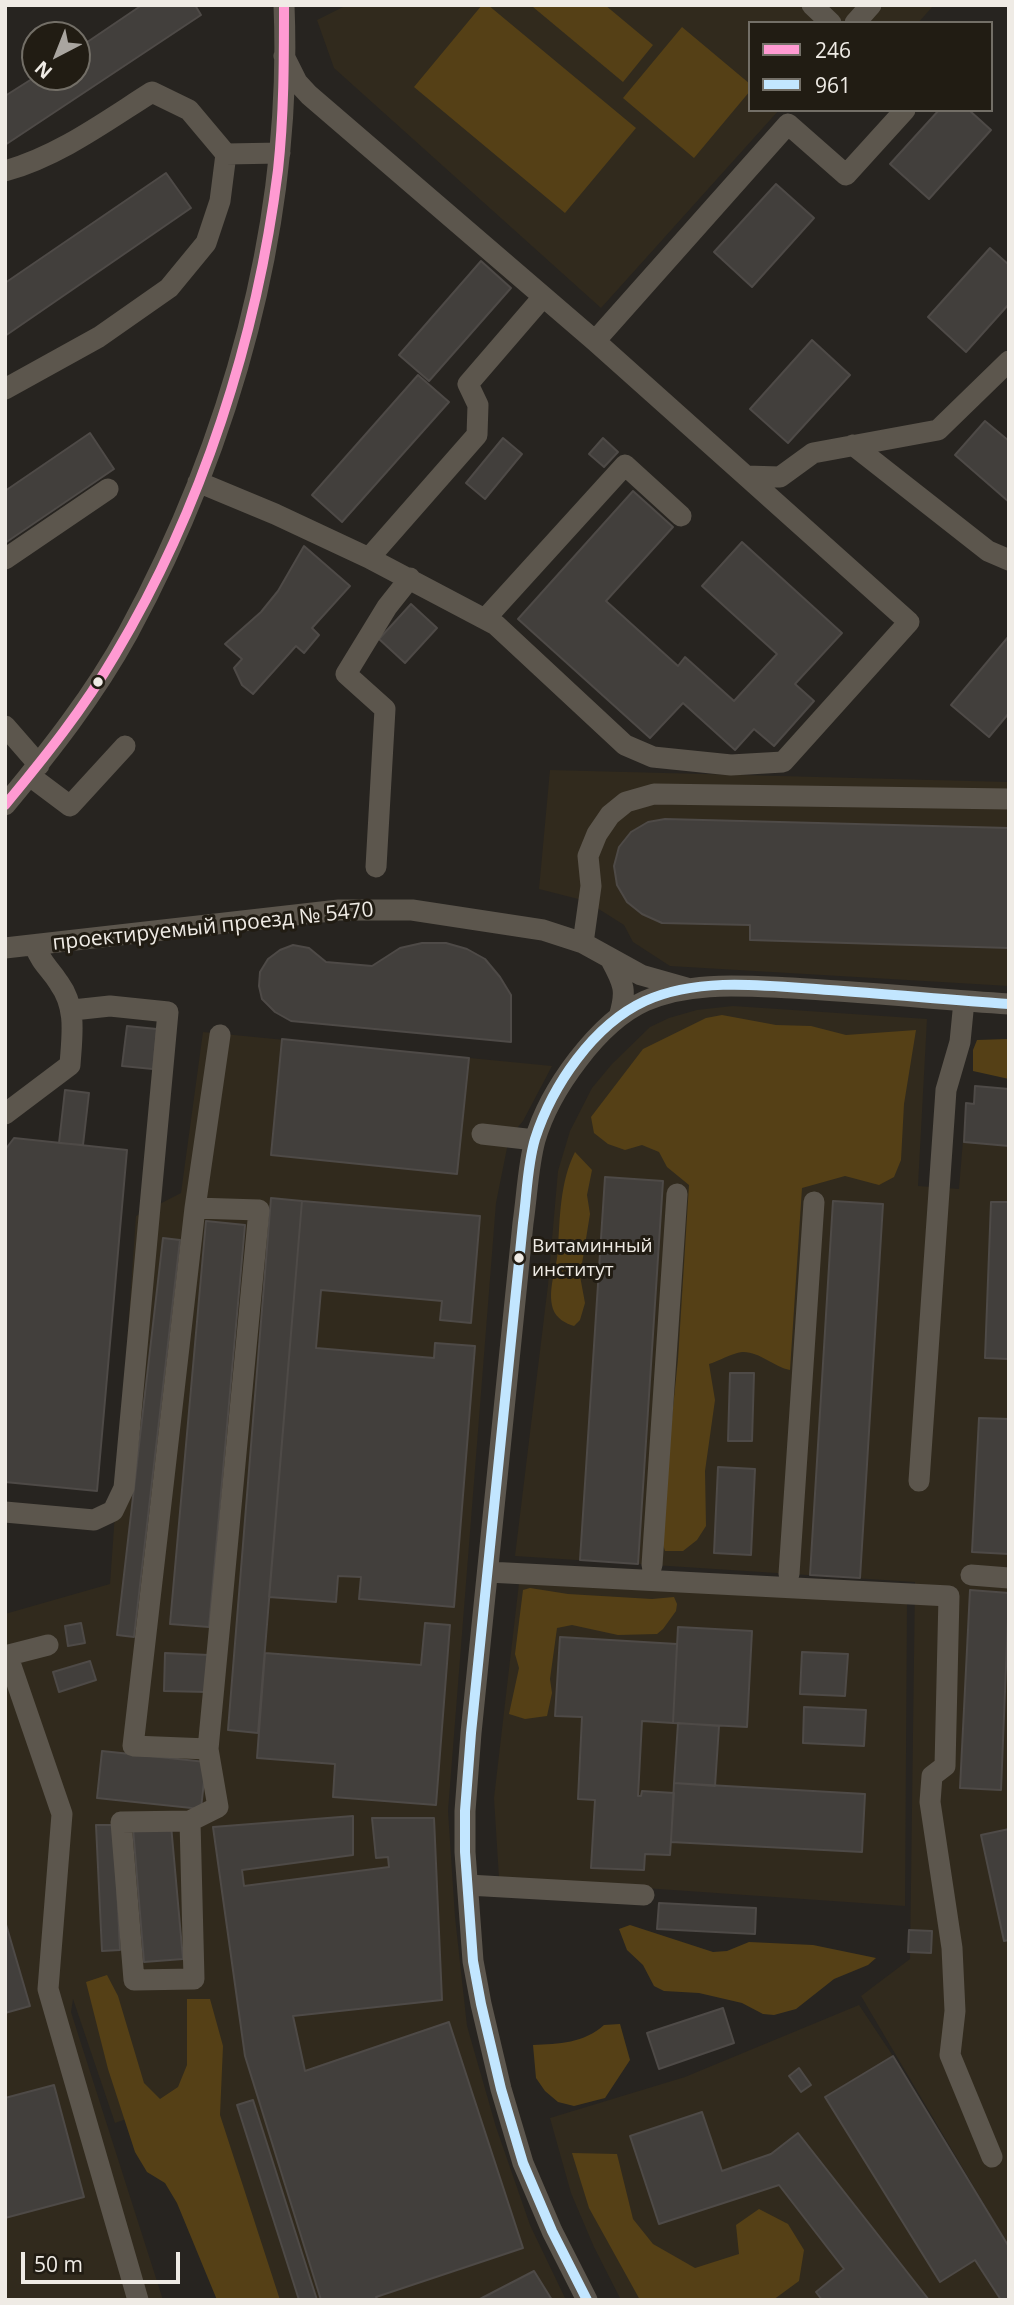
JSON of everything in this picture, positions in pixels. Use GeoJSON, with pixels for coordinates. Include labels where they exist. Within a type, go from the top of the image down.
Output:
{"type":"FeatureCollection","features":[{"type":"Feature","properties":{"kind":"street"},"geometry":{"type":"LineString","coordinates":[[812,5],[829,21]]}},
{"type":"Feature","properties":{"kind":"street"},"geometry":{"type":"LineString","coordinates":[[857,21],[871,5]]}},
{"type":"Feature","properties":{"kind":"street"},"geometry":{"type":"LineString","coordinates":[[5,805],[85,702],[127,635],[166,557],[198,482],[231,390],[253,310],[271,219],[280,153],[286,6]]}},
{"type":"Feature","properties":{"kind":"street"},"geometry":{"type":"LineString","coordinates":[[198,482],[369,558],[496,625],[625,745],[653,757],[731,765],[783,762],[909,622],[595,341],[309,95],[297,82],[284,56]]}},
{"type":"Feature","properties":{"kind":"street"},"geometry":{"type":"LineString","coordinates":[[5,171],[26,166],[88,133],[152,92],[189,110],[226,154],[220,201],[206,243],[169,288],[99,337],[5,389]]}},
{"type":"Feature","properties":{"kind":"street"},"geometry":{"type":"LineString","coordinates":[[595,341],[792,117],[846,176],[903,112]]}},
{"type":"Feature","properties":{"kind":"street"},"geometry":{"type":"LineString","coordinates":[[226,154],[280,153]]}},
{"type":"Feature","properties":{"kind":"street"},"geometry":{"type":"LineString","coordinates":[[369,558],[477,435],[478,405],[468,384],[543,297]]}},
{"type":"Feature","properties":{"kind":"street"},"geometry":{"type":"LineString","coordinates":[[746,476],[779,477],[813,453],[938,430],[1009,361]]}},
{"type":"Feature","properties":{"kind":"street"},"geometry":{"type":"LineString","coordinates":[[853,445],[988,551],[1009,560]]}},
{"type":"Feature","properties":{"kind":"street"},"geometry":{"type":"LineString","coordinates":[[485,619],[625,465],[681,516]]}},
{"type":"Feature","properties":{"kind":"street"},"geometry":{"type":"LineString","coordinates":[[5,559],[108,489]]}},
{"type":"Feature","properties":{"kind":"street"},"geometry":{"type":"LineString","coordinates":[[376,867],[385,709],[346,674],[387,607],[410,578]]}},
{"type":"Feature","properties":{"kind":"street"},"geometry":{"type":"LineString","coordinates":[[5,726],[34,770],[70,806],[125,746]]}},
{"type":"Feature","properties":{"kind":"street"},"geometry":{"type":"LineString","coordinates":[[583,943],[591,886],[588,856],[597,834],[611,815],[626,802],[654,794],[1009,799]]}},
{"type":"Feature","properties":{"kind":"street","name":"проектируемый проезд № 5470"},"geometry":{"type":"LineString","coordinates":[[15,946],[339,910],[412,910],[543,930],[583,943],[641,975],[689,989]]}},
{"type":"Feature","properties":{"kind":"street"},"geometry":{"type":"LineString","coordinates":[[5,1114],[70,1065],[73,1010],[60,983],[41,963],[15,946]]}},
{"type":"Feature","properties":{"kind":"street"},"geometry":{"type":"LineString","coordinates":[[611,960],[624,984],[624,1001],[619,1017]]}},
{"type":"Feature","properties":{"kind":"street"},"geometry":{"type":"LineString","coordinates":[[587,2300],[552,2231],[523,2163],[501,2089],[473,1961],[465,1852],[465,1811],[488,1572],[523,1223],[535,1140],[558,1088],[595,1040],[619,1017],[645,1001],[689,989],[759,987],[838,990],[1009,1004]]}},
{"type":"Feature","properties":{"kind":"street"},"geometry":{"type":"LineString","coordinates":[[919,1481],[946,1090],[960,1042],[964,1001]]}},
{"type":"Feature","properties":{"kind":"street"},"geometry":{"type":"LineString","coordinates":[[5,1511],[93,1520],[113,1511],[124,1488],[168,1012],[110,1006],[73,1010]]}},
{"type":"Feature","properties":{"kind":"street"},"geometry":{"type":"LineString","coordinates":[[208,1749],[133,1746],[195,1209],[220,1035]]}},
{"type":"Feature","properties":{"kind":"street"},"geometry":{"type":"LineString","coordinates":[[482,1134],[535,1140]]}},
{"type":"Feature","properties":{"kind":"street"},"geometry":{"type":"LineString","coordinates":[[652,1565],[677,1194]]}},
{"type":"Feature","properties":{"kind":"street"},"geometry":{"type":"LineString","coordinates":[[789,1574],[814,1202]]}},
{"type":"Feature","properties":{"kind":"street"},"geometry":{"type":"LineString","coordinates":[[190,1821],[194,1979],[134,1980],[121,1822],[190,1821],[218,1807],[208,1749],[259,1210],[195,1209]]}},
{"type":"Feature","properties":{"kind":"street"},"geometry":{"type":"LineString","coordinates":[[488,1572],[949,1596],[945,1766],[932,1776],[930,1802],[952,1948],[955,2011],[950,2055],[992,2157]]}},
{"type":"Feature","properties":{"kind":"street"},"geometry":{"type":"LineString","coordinates":[[971,1575],[1009,1578]]}},
{"type":"Feature","properties":{"kind":"street"},"geometry":{"type":"LineString","coordinates":[[48,1645],[7,1656],[62,1814],[48,1989],[138,2300]]}},
{"type":"Feature","properties":{"kind":"street"},"geometry":{"type":"LineString","coordinates":[[468,1885],[644,1895]]}},
{"type":"Feature","properties":{"kind":"shaded area"},"geometry":{"type":"Polygon","coordinates":[[[347,5],[934,5],[920,21],[748,21],[748,112],[777,112],[601,308],[334,68],[317,20],[347,5]]]}},
{"type":"Feature","properties":{"kind":"shaded area"},"geometry":{"type":"Polygon","coordinates":[[[482,5],[488,5],[636,128],[565,213],[414,87],[482,5]]]}},
{"type":"Feature","properties":{"kind":"shaded area"},"geometry":{"type":"Polygon","coordinates":[[[605,5],[653,45],[623,82],[533,7],[605,5]]]}},
{"type":"Feature","properties":{"kind":"shaded area"},"geometry":{"type":"Polygon","coordinates":[[[682,27],[748,82],[748,93],[694,158],[623,98],[682,27]]]}},
{"type":"Feature","properties":{"kind":"shaded area"},"geometry":{"type":"Polygon","coordinates":[[[550,770],[1009,782],[1009,986],[670,966],[633,942],[624,925],[586,901],[539,889],[550,770]]]}},
{"type":"Feature","properties":{"kind":"shaded area"},"geometry":{"type":"Polygon","coordinates":[[[733,1006],[927,1019],[918,1186],[959,1189],[966,1103],[974,1103],[975,1086],[1009,1089],[1009,2300],[621,2300],[571,2193],[550,2118],[685,2077],[859,2005],[1007,2243],[861,1996],[910,1959],[915,1582],[515,1556],[548,1285],[558,1171],[570,1131],[592,1088],[650,1027],[697,1010],[733,1006]]]}},
{"type":"Feature","properties":{"kind":"shaded area"},"geometry":{"type":"Polygon","coordinates":[[[722,1015],[776,1025],[811,1026],[846,1035],[916,1030],[904,1104],[901,1160],[894,1177],[879,1185],[845,1176],[802,1188],[790,1370],[748,1352],[734,1354],[709,1364],[715,1400],[705,1471],[706,1526],[697,1540],[683,1551],[665,1551],[660,1535],[678,1359],[689,1185],[667,1167],[659,1152],[642,1145],[625,1150],[608,1144],[594,1133],[591,1117],[643,1049],[706,1018],[722,1015]]]}},
{"type":"Feature","properties":{"kind":"shaded area"},"geometry":{"type":"Polygon","coordinates":[[[203,1032],[552,1066],[523,1121],[509,1138],[496,1203],[448,1811],[455,1917],[467,2026],[496,2127],[530,2225],[566,2300],[272,2300],[209,2090],[115,2123],[73,1999],[71,2012],[163,2300],[5,2300],[5,1614],[110,1584],[136,1216],[181,1193],[203,1032]]]}},
{"type":"Feature","properties":{"kind":"shaded area"},"geometry":{"type":"Polygon","coordinates":[[[1009,1039],[1009,1079],[973,1071],[973,1050],[977,1040],[1009,1039]]]}},
{"type":"Feature","properties":{"kind":"shaded area"},"geometry":{"type":"Polygon","coordinates":[[[575,1152],[592,1170],[587,1195],[590,1214],[580,1276],[585,1303],[580,1320],[574,1326],[556,1315],[551,1294],[564,1187],[575,1152]]]}},
{"type":"Feature","properties":{"kind":"shaded area"},"geometry":{"type":"Polygon","coordinates":[[[519,1583],[907,1601],[905,1906],[499,1878],[494,1798],[519,1583]]]}},
{"type":"Feature","properties":{"kind":"shaded area"},"geometry":{"type":"Polygon","coordinates":[[[530,1588],[568,1594],[652,1599],[674,1597],[677,1604],[676,1611],[657,1634],[618,1635],[572,1625],[557,1628],[550,1679],[552,1693],[547,1716],[525,1719],[509,1714],[519,1668],[515,1654],[523,1590],[530,1588]]]}},
{"type":"Feature","properties":{"kind":"shaded area"},"geometry":{"type":"Polygon","coordinates":[[[630,1925],[713,1952],[727,1951],[749,1942],[813,1945],[876,1958],[868,1965],[834,1979],[796,2009],[774,2015],[763,2014],[742,2003],[699,1993],[664,1991],[654,1986],[643,1965],[627,1950],[619,1929],[630,1925]]]}},
{"type":"Feature","properties":{"kind":"shaded area"},"geometry":{"type":"Polygon","coordinates":[[[107,1975],[118,1996],[144,2083],[160,2099],[178,2087],[187,2065],[187,1999],[210,1999],[223,2046],[220,2115],[280,2300],[217,2300],[177,2203],[165,2183],[147,2172],[135,2152],[108,2069],[86,1982],[107,1975]]]}},
{"type":"Feature","properties":{"kind":"shaded area"},"geometry":{"type":"Polygon","coordinates":[[[620,2024],[630,2060],[605,2098],[574,2106],[558,2102],[545,2091],[536,2078],[533,2045],[571,2041],[588,2036],[604,2025],[620,2024]]]}},
{"type":"Feature","properties":{"kind":"shaded area"},"geometry":{"type":"Polygon","coordinates":[[[572,2153],[617,2154],[633,2219],[653,2244],[695,2268],[739,2254],[736,2225],[759,2209],[788,2224],[804,2250],[799,2281],[773,2300],[640,2300],[589,2208],[572,2153]]]}},
{"type":"Feature","properties":{"kind":"building"},"geometry":{"type":"Polygon","coordinates":[[[142,5],[195,5],[201,15],[91,88],[91,40],[142,5]]]}},
{"type":"Feature","properties":{"kind":"building"},"geometry":{"type":"Polygon","coordinates":[[[21,86],[21,91],[86,91],[5,145],[5,96],[21,86]]]}},
{"type":"Feature","properties":{"kind":"building"},"geometry":{"type":"Polygon","coordinates":[[[937,112],[971,112],[991,130],[929,199],[890,164],[937,112]]]}},
{"type":"Feature","properties":{"kind":"building"},"geometry":{"type":"Polygon","coordinates":[[[166,173],[191,208],[5,336],[5,283],[166,173]]]}},
{"type":"Feature","properties":{"kind":"building"},"geometry":{"type":"Polygon","coordinates":[[[776,184],[814,218],[752,287],[714,252],[776,184]]]}},
{"type":"Feature","properties":{"kind":"building"},"geometry":{"type":"Polygon","coordinates":[[[990,248],[1009,265],[1009,304],[966,352],[928,317],[990,248]]]}},
{"type":"Feature","properties":{"kind":"building"},"geometry":{"type":"Polygon","coordinates":[[[481,261],[511,288],[429,381],[399,355],[481,261]]]}},
{"type":"Feature","properties":{"kind":"building"},"geometry":{"type":"Polygon","coordinates":[[[812,340],[850,375],[788,443],[750,409],[812,340]]]}},
{"type":"Feature","properties":{"kind":"building"},"geometry":{"type":"Polygon","coordinates":[[[418,375],[449,402],[342,522],[312,495],[418,375]]]}},
{"type":"Feature","properties":{"kind":"building"},"geometry":{"type":"Polygon","coordinates":[[[985,421],[1009,441],[1009,502],[955,455],[985,421]]]}},
{"type":"Feature","properties":{"kind":"building"},"geometry":{"type":"Polygon","coordinates":[[[90,433],[114,469],[5,543],[5,491],[90,433]]]}},
{"type":"Feature","properties":{"kind":"building"},"geometry":{"type":"Polygon","coordinates":[[[503,438],[522,454],[485,499],[466,483],[503,438]]]}},
{"type":"Feature","properties":{"kind":"building"},"geometry":{"type":"Polygon","coordinates":[[[603,438],[618,452],[604,467],[589,454],[603,438]]]}},
{"type":"Feature","properties":{"kind":"building"},"geometry":{"type":"Polygon","coordinates":[[[633,491],[673,527],[606,601],[678,666],[685,657],[734,701],[777,654],[702,586],[742,542],[842,633],[795,684],[814,701],[774,746],[754,729],[735,750],[683,703],[650,738],[518,619],[633,491]]]}},
{"type":"Feature","properties":{"kind":"building"},"geometry":{"type":"Polygon","coordinates":[[[304,546],[350,586],[312,628],[319,635],[304,653],[296,646],[253,694],[242,685],[234,668],[242,659],[225,644],[261,612],[278,591],[304,546]]]}},
{"type":"Feature","properties":{"kind":"building"},"geometry":{"type":"Polygon","coordinates":[[[411,604],[437,628],[405,663],[379,639],[411,604]]]}},
{"type":"Feature","properties":{"kind":"building"},"geometry":{"type":"Polygon","coordinates":[[[1009,636],[1009,713],[989,737],[951,705],[1009,636]]]}},
{"type":"Feature","properties":{"kind":"building"},"geometry":{"type":"Polygon","coordinates":[[[665,819],[1009,828],[1009,948],[750,940],[750,925],[662,923],[642,914],[627,902],[617,885],[614,866],[619,847],[631,832],[648,822],[665,819]]]}},
{"type":"Feature","properties":{"kind":"building"},"geometry":{"type":"Polygon","coordinates":[[[422,943],[446,943],[467,949],[485,959],[511,995],[511,1042],[291,1021],[275,1012],[262,999],[260,972],[268,959],[293,945],[309,948],[326,962],[372,966],[400,948],[422,943]]]}},
{"type":"Feature","properties":{"kind":"building"},"geometry":{"type":"Polygon","coordinates":[[[127,1026],[157,1029],[153,1069],[122,1066],[127,1026]]]}},
{"type":"Feature","properties":{"kind":"building"},"geometry":{"type":"Polygon","coordinates":[[[282,1039],[469,1058],[457,1174],[271,1155],[282,1039]]]}},
{"type":"Feature","properties":{"kind":"building"},"geometry":{"type":"Polygon","coordinates":[[[975,1086],[1009,1089],[1009,1146],[964,1142],[966,1103],[974,1104],[975,1086]]]}},
{"type":"Feature","properties":{"kind":"building"},"geometry":{"type":"Polygon","coordinates":[[[65,1090],[89,1093],[83,1145],[59,1143],[65,1090]]]}},
{"type":"Feature","properties":{"kind":"building"},"geometry":{"type":"Polygon","coordinates":[[[14,1138],[127,1150],[97,1491],[5,1482],[5,1150],[14,1138]]]}},
{"type":"Feature","properties":{"kind":"building"},"geometry":{"type":"Polygon","coordinates":[[[605,1177],[663,1181],[638,1564],[580,1560],[605,1177]]]}},
{"type":"Feature","properties":{"kind":"building"},"geometry":{"type":"Polygon","coordinates":[[[271,1198],[302,1201],[258,1733],[228,1730],[271,1198]]]}},
{"type":"Feature","properties":{"kind":"building"},"geometry":{"type":"Polygon","coordinates":[[[302,1201],[480,1216],[471,1323],[440,1320],[442,1301],[321,1290],[316,1348],[434,1358],[435,1343],[475,1346],[454,1607],[359,1599],[361,1577],[338,1576],[336,1602],[269,1597],[302,1201]]]}},
{"type":"Feature","properties":{"kind":"building"},"geometry":{"type":"Polygon","coordinates":[[[833,1201],[883,1204],[860,1578],[810,1575],[833,1201]]]}},
{"type":"Feature","properties":{"kind":"building"},"geometry":{"type":"Polygon","coordinates":[[[991,1202],[1009,1202],[1009,1359],[985,1358],[991,1202]]]}},
{"type":"Feature","properties":{"kind":"building"},"geometry":{"type":"Polygon","coordinates":[[[206,1221],[245,1225],[209,1627],[170,1624],[206,1221]]]}},
{"type":"Feature","properties":{"kind":"building"},"geometry":{"type":"Polygon","coordinates":[[[163,1238],[180,1240],[134,1637],[117,1635],[163,1238]]]}},
{"type":"Feature","properties":{"kind":"building"},"geometry":{"type":"Polygon","coordinates":[[[730,1373],[754,1373],[752,1441],[728,1441],[730,1373]]]}},
{"type":"Feature","properties":{"kind":"building"},"geometry":{"type":"Polygon","coordinates":[[[979,1418],[1009,1419],[1009,1554],[972,1552],[979,1418]]]}},
{"type":"Feature","properties":{"kind":"building"},"geometry":{"type":"Polygon","coordinates":[[[718,1467],[755,1469],[751,1555],[714,1553],[718,1467]]]}},
{"type":"Feature","properties":{"kind":"building"},"geometry":{"type":"Polygon","coordinates":[[[970,1590],[1009,1593],[1001,1790],[960,1788],[970,1590]]]}},
{"type":"Feature","properties":{"kind":"building"},"geometry":{"type":"Polygon","coordinates":[[[81,1623],[85,1643],[68,1646],[65,1626],[81,1623]]]}},
{"type":"Feature","properties":{"kind":"building"},"geometry":{"type":"Polygon","coordinates":[[[425,1623],[450,1625],[436,1805],[333,1797],[335,1764],[257,1758],[265,1653],[421,1665],[425,1623]]]}},
{"type":"Feature","properties":{"kind":"building"},"geometry":{"type":"Polygon","coordinates":[[[678,1627],[752,1631],[747,1727],[673,1723],[678,1627]]]}},
{"type":"Feature","properties":{"kind":"building"},"geometry":{"type":"Polygon","coordinates":[[[560,1637],[677,1644],[673,1723],[642,1721],[638,1796],[641,1796],[642,1791],[674,1793],[670,1855],[645,1854],[644,1870],[591,1868],[595,1800],[578,1799],[582,1717],[555,1716],[560,1637]]]}},
{"type":"Feature","properties":{"kind":"building"},"geometry":{"type":"Polygon","coordinates":[[[802,1652],[848,1654],[845,1696],[800,1694],[802,1652]]]}},
{"type":"Feature","properties":{"kind":"building"},"geometry":{"type":"Polygon","coordinates":[[[165,1653],[209,1655],[207,1692],[164,1691],[165,1653]]]}},
{"type":"Feature","properties":{"kind":"building"},"geometry":{"type":"Polygon","coordinates":[[[90,1661],[96,1680],[59,1692],[53,1672],[90,1661]]]}},
{"type":"Feature","properties":{"kind":"building"},"geometry":{"type":"Polygon","coordinates":[[[804,1707],[866,1710],[864,1746],[803,1743],[804,1707]]]}},
{"type":"Feature","properties":{"kind":"building"},"geometry":{"type":"Polygon","coordinates":[[[678,1723],[719,1726],[715,1786],[674,1783],[678,1723]]]}},
{"type":"Feature","properties":{"kind":"building"},"geometry":{"type":"Polygon","coordinates":[[[102,1751],[206,1762],[201,1809],[97,1798],[102,1751]]]}},
{"type":"Feature","properties":{"kind":"building"},"geometry":{"type":"Polygon","coordinates":[[[674,1783],[865,1794],[862,1852],[671,1842],[674,1783]]]}},
{"type":"Feature","properties":{"kind":"building"},"geometry":{"type":"Polygon","coordinates":[[[353,1816],[353,1855],[242,1870],[244,1886],[389,1867],[388,1857],[376,1858],[372,1818],[434,1818],[442,2000],[293,2016],[305,2071],[449,2022],[523,2248],[376,2297],[378,2300],[321,2300],[245,2056],[213,1827],[353,1816]]]}},
{"type":"Feature","properties":{"kind":"building"},"geometry":{"type":"Polygon","coordinates":[[[96,1825],[114,1825],[120,1950],[102,1951],[96,1825]]]}},
{"type":"Feature","properties":{"kind":"building"},"geometry":{"type":"Polygon","coordinates":[[[171,1825],[183,1959],[144,1962],[133,1828],[171,1825]]]}},
{"type":"Feature","properties":{"kind":"building"},"geometry":{"type":"Polygon","coordinates":[[[1009,1829],[1009,1940],[1004,1941],[981,1835],[1009,1829]]]}},
{"type":"Feature","properties":{"kind":"building"},"geometry":{"type":"Polygon","coordinates":[[[659,1903],[756,1908],[755,1934],[657,1929],[659,1903]]]}},
{"type":"Feature","properties":{"kind":"building"},"geometry":{"type":"Polygon","coordinates":[[[5,1921],[30,2006],[5,2013],[5,1921]]]}},
{"type":"Feature","properties":{"kind":"building"},"geometry":{"type":"Polygon","coordinates":[[[909,1930],[932,1931],[931,1953],[908,1952],[909,1930]]]}},
{"type":"Feature","properties":{"kind":"building"},"geometry":{"type":"Polygon","coordinates":[[[723,2008],[734,2043],[659,2069],[647,2033],[723,2008]]]}},
{"type":"Feature","properties":{"kind":"building"},"geometry":{"type":"Polygon","coordinates":[[[893,2056],[1009,2247],[1009,2298],[1005,2300],[1001,2300],[975,2260],[940,2282],[825,2097],[893,2056]]]}},
{"type":"Feature","properties":{"kind":"building"},"geometry":{"type":"Polygon","coordinates":[[[799,2068],[811,2085],[801,2092],[789,2076],[799,2068]]]}},
{"type":"Feature","properties":{"kind":"building"},"geometry":{"type":"Polygon","coordinates":[[[54,2085],[84,2197],[5,2218],[5,2098],[54,2085]]]}},
{"type":"Feature","properties":{"kind":"building"},"geometry":{"type":"Polygon","coordinates":[[[253,2100],[317,2300],[299,2300],[237,2105],[253,2100]]]}},
{"type":"Feature","properties":{"kind":"building"},"geometry":{"type":"Polygon","coordinates":[[[702,2112],[722,2171],[771,2154],[798,2133],[929,2300],[822,2300],[816,2292],[844,2269],[779,2185],[659,2224],[630,2136],[702,2112]]]}},
{"type":"Feature","properties":{"kind":"building"},"geometry":{"type":"Polygon","coordinates":[[[534,2271],[552,2300],[478,2300],[534,2271]]]}},
{"type":"Feature","properties":{"kind":"transit line","name":"246"},"geometry":{"type":"LineString","coordinates":[[5,805],[63,732],[115,655],[174,541],[221,421],[240,359],[269,233],[281,129],[284,5]]}},
{"type":"Feature","properties":{"kind":"transit line","name":"961"},"geometry":{"type":"LineString","coordinates":[[587,2300],[552,2231],[523,2163],[501,2089],[473,1961],[465,1852],[471,1733],[530,1160],[535,1139],[552,1098],[592,1041],[626,1012],[666,993],[712,985],[759,985],[1009,1004]]}},
{"type":"Feature","properties":{"kind":"place","name":"Витаминный институт"},"geometry":{"type":"Point","coordinates":[519,1258]}}]}
